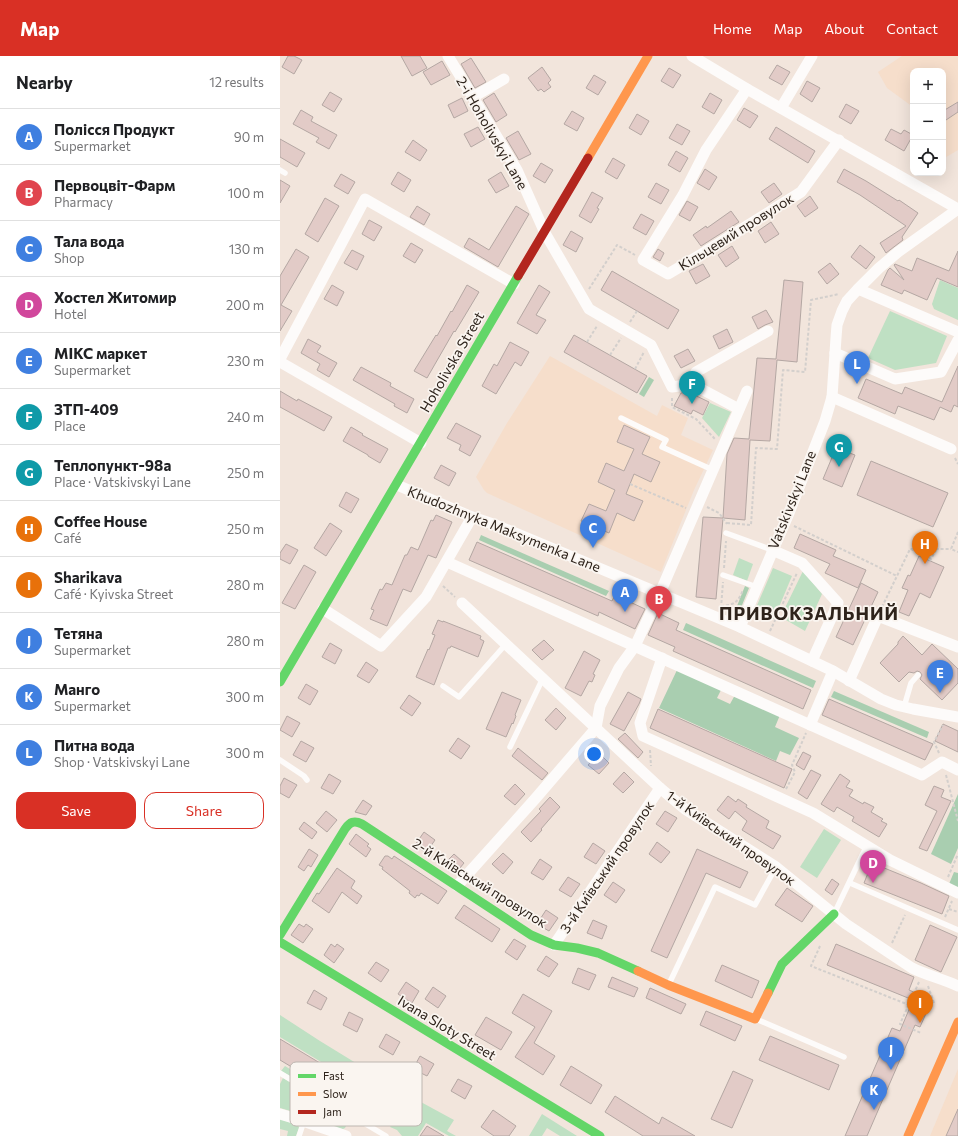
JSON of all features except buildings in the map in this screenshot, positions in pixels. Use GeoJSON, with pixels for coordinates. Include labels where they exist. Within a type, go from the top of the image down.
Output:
{"type":"FeatureCollection","features":[{"type":"Feature","properties":{"kind":"street","name":"2-i Hoholivskyi Lane"},"geometry":{"type":"LineString","coordinates":[[448,56],[517,170],[544,233],[590,309],[649,343]]}},
{"type":"Feature","properties":{"kind":"street","name":"Hoholivska Street"},"geometry":{"type":"LineString","coordinates":[[280,682],[648,56]]}},
{"type":"Feature","properties":{"kind":"street"},"geometry":{"type":"LineString","coordinates":[[692,56],[958,209],[958,217]]}},
{"type":"Feature","properties":{"kind":"street"},"geometry":{"type":"LineString","coordinates":[[781,108],[812,56]]}},
{"type":"Feature","properties":{"kind":"street"},"geometry":{"type":"LineString","coordinates":[[473,97],[504,79]]}},
{"type":"Feature","properties":{"kind":"street"},"geometry":{"type":"LineString","coordinates":[[643,260],[683,195],[706,150],[747,89]]}},
{"type":"Feature","properties":{"kind":"street","name":"Кільцевий провулок"},"geometry":{"type":"LineString","coordinates":[[643,260],[668,274],[705,252],[801,192],[839,140]]}},
{"type":"Feature","properties":{"kind":"street"},"geometry":{"type":"LineString","coordinates":[[421,443],[280,361],[365,199],[514,284]]}},
{"type":"Feature","properties":{"kind":"street","name":"Vatskivskyi Lane"},"geometry":{"type":"LineString","coordinates":[[740,627],[785,522],[825,421],[832,397],[837,325],[847,301],[879,268],[898,252],[958,209]]}},
{"type":"Feature","properties":{"kind":"street"},"geometry":{"type":"LineString","coordinates":[[858,289],[958,332]]}},
{"type":"Feature","properties":{"kind":"street"},"geometry":{"type":"LineString","coordinates":[[692,384],[696,372],[768,331]]}},
{"type":"Feature","properties":{"kind":"street"},"geometry":{"type":"LineString","coordinates":[[835,353],[895,379],[941,372],[958,340]]}},
{"type":"Feature","properties":{"kind":"street"},"geometry":{"type":"LineString","coordinates":[[649,343],[672,386],[692,384],[739,409]]}},
{"type":"Feature","properties":{"kind":"street"},"geometry":{"type":"LineString","coordinates":[[457,886],[596,728],[600,706],[619,668],[635,646],[660,593],[747,391]]}},
{"type":"Feature","properties":{"kind":"street"},"geometry":{"type":"LineString","coordinates":[[832,397],[951,449]]}},
{"type":"Feature","properties":{"kind":"street","name":"Khudozhnyka Maksymenka Lane"},"geometry":{"type":"LineString","coordinates":[[397,485],[740,627],[832,671],[881,699],[904,707],[955,716]]}},
{"type":"Feature","properties":{"kind":"street"},"geometry":{"type":"LineString","coordinates":[[323,609],[381,646],[426,597],[472,517]]}},
{"type":"Feature","properties":{"kind":"street"},"geometry":{"type":"LineString","coordinates":[[772,550],[802,563],[838,603],[812,661]]}},
{"type":"Feature","properties":{"kind":"street"},"geometry":{"type":"LineString","coordinates":[[447,562],[922,775],[942,762],[958,770]]}},
{"type":"Feature","properties":{"kind":"street","name":"1-й Київський провулок"},"geometry":{"type":"LineString","coordinates":[[462,603],[660,788],[685,809],[776,867],[846,924],[912,968],[923,974],[958,986]]}},
{"type":"Feature","properties":{"kind":"street"},"geometry":{"type":"LineString","coordinates":[[849,681],[878,616],[958,647]]}},
{"type":"Feature","properties":{"kind":"street"},"geometry":{"type":"LineString","coordinates":[[662,658],[640,723],[643,736],[813,814],[890,860],[957,893]]}},
{"type":"Feature","properties":{"kind":"street"},"geometry":{"type":"LineString","coordinates":[[810,725],[832,671]]}},
{"type":"Feature","properties":{"kind":"street","name":"3-й Київський провулок"},"geometry":{"type":"LineString","coordinates":[[554,945],[660,788]]}},
{"type":"Feature","properties":{"kind":"street","name":"2-й Київський провулок"},"geometry":{"type":"LineString","coordinates":[[280,935],[349,822],[354,821],[362,824],[532,934],[554,945],[598,953],[668,984],[756,1019]]}},
{"type":"Feature","properties":{"kind":"street"},"geometry":{"type":"LineString","coordinates":[[756,1019],[782,964],[834,914]]}},
{"type":"Feature","properties":{"kind":"street","name":"Ivana Sloty Street"},"geometry":{"type":"LineString","coordinates":[[280,942],[600,1136]]}},
{"type":"Feature","properties":{"kind":"street"},"geometry":{"type":"LineString","coordinates":[[908,1136],[952,1042],[958,1022]]}},
{"type":"Feature","properties":{"kind":"street"},"geometry":{"type":"LineString","coordinates":[[280,1114],[290,1117]]}},
{"type":"Feature","properties":{"kind":"street"},"geometry":{"type":"LineString","coordinates":[[316,1126],[346,1136]]}},
{"type":"Feature","properties":{"kind":"lane"},"geometry":{"type":"LineString","coordinates":[[621,418],[666,440],[662,447],[713,470]]}},
{"type":"Feature","properties":{"kind":"lane"},"geometry":{"type":"LineString","coordinates":[[726,532],[772,550]]}},
{"type":"Feature","properties":{"kind":"lane"},"geometry":{"type":"LineString","coordinates":[[723,575],[757,587]]}},
{"type":"Feature","properties":{"kind":"lane"},"geometry":{"type":"LineString","coordinates":[[443,686],[459,698],[506,644]]}},
{"type":"Feature","properties":{"kind":"lane"},"geometry":{"type":"LineString","coordinates":[[904,707],[911,683],[918,674]]}},
{"type":"Feature","properties":{"kind":"lane"},"geometry":{"type":"LineString","coordinates":[[510,747],[543,678]]}},
{"type":"Feature","properties":{"kind":"lane"},"geometry":{"type":"LineString","coordinates":[[280,760],[304,776],[307,780]]}},
{"type":"Feature","properties":{"kind":"lane"},"geometry":{"type":"LineString","coordinates":[[834,914],[867,845]]}},
{"type":"Feature","properties":{"kind":"lane"},"geometry":{"type":"LineString","coordinates":[[668,984],[715,887],[754,905],[776,867]]}},
{"type":"Feature","properties":{"kind":"lane"},"geometry":{"type":"LineString","coordinates":[[850,882],[958,930]]}},
{"type":"Feature","properties":{"kind":"lane"},"geometry":{"type":"LineString","coordinates":[[756,1019],[844,1057]]}},
{"type":"Feature","properties":{"kind":"lane"},"geometry":{"type":"LineString","coordinates":[[280,1073],[290,1079]]}},
{"type":"Feature","properties":{"kind":"lane"},"geometry":{"type":"LineString","coordinates":[[299,1136],[303,1126]]}},
{"type":"Feature","properties":{"kind":"lane"},"geometry":{"type":"LineString","coordinates":[[369,1126],[386,1136]]}},
{"type":"Feature","properties":{"kind":"path"},"geometry":{"type":"LineString","coordinates":[[581,295],[590,288],[617,245],[643,260]]}},
{"type":"Feature","properties":{"kind":"path"},"geometry":{"type":"LineString","coordinates":[[727,523],[751,525],[756,448],[777,449],[783,370],[805,372],[811,300],[858,289]]}},
{"type":"Feature","properties":{"kind":"path"},"geometry":{"type":"LineString","coordinates":[[587,342],[602,316]]}},
{"type":"Feature","properties":{"kind":"path"},"geometry":{"type":"LineString","coordinates":[[610,355],[626,330]]}},
{"type":"Feature","properties":{"kind":"path"},"geometry":{"type":"LineString","coordinates":[[634,369],[649,343]]}},
{"type":"Feature","properties":{"kind":"path"},"geometry":{"type":"LineString","coordinates":[[672,386],[672,407],[696,419],[723,447]]}},
{"type":"Feature","properties":{"kind":"path"},"geometry":{"type":"LineString","coordinates":[[630,484],[686,508]]}},
{"type":"Feature","properties":{"kind":"path"},"geometry":{"type":"LineString","coordinates":[[698,504],[719,513],[727,523],[720,619]]}},
{"type":"Feature","properties":{"kind":"path"},"geometry":{"type":"LineString","coordinates":[[785,522],[897,576]]}},
{"type":"Feature","properties":{"kind":"path"},"geometry":{"type":"LineString","coordinates":[[951,549],[958,532]]}},
{"type":"Feature","properties":{"kind":"path"},"geometry":{"type":"LineString","coordinates":[[878,616],[910,549]]}},
{"type":"Feature","properties":{"kind":"path"},"geometry":{"type":"LineString","coordinates":[[910,549],[951,549],[958,552]]}},
{"type":"Feature","properties":{"kind":"path"},"geometry":{"type":"LineString","coordinates":[[910,549],[931,560],[936,549]]}},
{"type":"Feature","properties":{"kind":"path"},"geometry":{"type":"LineString","coordinates":[[766,639],[802,563]]}},
{"type":"Feature","properties":{"kind":"path"},"geometry":{"type":"LineString","coordinates":[[436,579],[462,603]]}},
{"type":"Feature","properties":{"kind":"path"},"geometry":{"type":"LineString","coordinates":[[721,606],[730,605],[739,599],[746,583]]}},
{"type":"Feature","properties":{"kind":"path"},"geometry":{"type":"LineString","coordinates":[[955,716],[934,742],[942,762],[958,821]]}},
{"type":"Feature","properties":{"kind":"path"},"geometry":{"type":"LineString","coordinates":[[782,799],[795,772],[792,764],[810,725]]}},
{"type":"Feature","properties":{"kind":"path"},"geometry":{"type":"LineString","coordinates":[[650,739],[652,780]]}},
{"type":"Feature","properties":{"kind":"path"},"geometry":{"type":"LineString","coordinates":[[944,887],[958,854]]}},
{"type":"Feature","properties":{"kind":"path"},"geometry":{"type":"LineString","coordinates":[[942,923],[957,893]]}},
{"type":"Feature","properties":{"kind":"path"},"geometry":{"type":"LineString","coordinates":[[888,952],[908,908]]}},
{"type":"Feature","properties":{"kind":"path"},"geometry":{"type":"LineString","coordinates":[[949,908],[958,912]]}},
{"type":"Feature","properties":{"kind":"path"},"geometry":{"type":"LineString","coordinates":[[822,940],[811,966],[909,1005]]}},
{"type":"Feature","properties":{"kind":"path"},"geometry":{"type":"LineString","coordinates":[[922,1033],[900,1024],[923,974]]}},
{"type":"Feature","properties":{"kind":"path"},"geometry":{"type":"LineString","coordinates":[[923,974],[934,1003]]}},
{"type":"Feature","properties":{"kind":"shaded area"},"geometry":{"type":"Polygon","coordinates":[[[902,56],[958,56],[958,150],[946,157],[946,68],[910,68],[910,105],[887,88],[878,72],[902,56]]]}},
{"type":"Feature","properties":{"kind":"shaded area"},"geometry":{"type":"Polygon","coordinates":[[[550,356],[657,416],[662,405],[688,418],[681,435],[713,450],[694,490],[661,572],[487,493],[476,477],[507,423],[550,356]]]}},
{"type":"Feature","properties":{"kind":"shaded area"},"geometry":{"type":"Polygon","coordinates":[[[958,1069],[958,1136],[930,1136],[958,1069]]]}},
{"type":"Feature","properties":{"kind":"green space"},"geometry":{"type":"Polygon","coordinates":[[[940,280],[958,288],[958,320],[934,309],[932,304],[940,280]]]}},
{"type":"Feature","properties":{"kind":"green space"},"geometry":{"type":"Polygon","coordinates":[[[890,311],[947,336],[936,363],[895,370],[868,358],[890,311]]]}},
{"type":"Feature","properties":{"kind":"green space"},"geometry":{"type":"Polygon","coordinates":[[[649,377],[654,380],[644,397],[639,394],[649,377]]]}},
{"type":"Feature","properties":{"kind":"green space"},"geometry":{"type":"Polygon","coordinates":[[[710,403],[731,412],[719,437],[702,418],[710,403]]]}},
{"type":"Feature","properties":{"kind":"green space"},"geometry":{"type":"Polygon","coordinates":[[[481,535],[609,591],[606,596],[479,540],[481,535]]]}},
{"type":"Feature","properties":{"kind":"green space"},"geometry":{"type":"Polygon","coordinates":[[[739,558],[753,564],[747,581],[733,575],[739,558]]]}},
{"type":"Feature","properties":{"kind":"green space"},"geometry":{"type":"Polygon","coordinates":[[[773,568],[792,576],[774,619],[755,610],[773,568]]]}},
{"type":"Feature","properties":{"kind":"green space"},"geometry":{"type":"Polygon","coordinates":[[[803,571],[822,594],[805,631],[786,620],[789,615],[783,612],[803,571]]]}},
{"type":"Feature","properties":{"kind":"green space"},"geometry":{"type":"Polygon","coordinates":[[[745,586],[749,588],[738,615],[723,609],[724,607],[735,611],[745,586]]]}},
{"type":"Feature","properties":{"kind":"green space"},"geometry":{"type":"Polygon","coordinates":[[[686,623],[816,681],[813,688],[683,630],[686,623]]]}},
{"type":"Feature","properties":{"kind":"green space"},"geometry":{"type":"Polygon","coordinates":[[[677,670],[721,690],[717,698],[730,704],[735,695],[780,715],[775,727],[799,738],[790,755],[780,751],[776,761],[659,708],[677,670]]]}},
{"type":"Feature","properties":{"kind":"green space"},"geometry":{"type":"Polygon","coordinates":[[[834,691],[929,732],[927,738],[831,697],[834,691]]]}},
{"type":"Feature","properties":{"kind":"green space"},"geometry":{"type":"Polygon","coordinates":[[[958,794],[958,848],[951,864],[931,854],[958,794]]]}},
{"type":"Feature","properties":{"kind":"green space"},"geometry":{"type":"Polygon","coordinates":[[[824,829],[841,840],[817,878],[800,867],[824,829]]]}},
{"type":"Feature","properties":{"kind":"green space"},"geometry":{"type":"Polygon","coordinates":[[[954,872],[958,873],[958,888],[949,884],[954,872]]]}},
{"type":"Feature","properties":{"kind":"green space"},"geometry":{"type":"Polygon","coordinates":[[[280,1015],[354,1062],[321,1062],[280,1037],[280,1015]]]}},
{"type":"Feature","properties":{"kind":"green space"},"geometry":{"type":"Polygon","coordinates":[[[285,1066],[290,1069],[290,1076],[281,1071],[285,1066]]]}},
{"type":"Feature","properties":{"kind":"green space"},"geometry":{"type":"Polygon","coordinates":[[[283,1078],[290,1082],[290,1111],[280,1108],[280,1084],[283,1078]]]}},
{"type":"Feature","properties":{"kind":"green space"},"geometry":{"type":"Polygon","coordinates":[[[422,1103],[454,1120],[447,1131],[456,1136],[449,1136],[426,1123],[418,1136],[402,1136],[397,1130],[390,1127],[422,1126],[422,1103]]]}},
{"type":"Feature","properties":{"kind":"green space"},"geometry":{"type":"Polygon","coordinates":[[[542,1114],[577,1136],[560,1136],[547,1128],[542,1136],[529,1136],[542,1114]]]}},
{"type":"Feature","properties":{"kind":"green space"},"geometry":{"type":"Polygon","coordinates":[[[280,1119],[290,1122],[290,1126],[298,1126],[299,1128],[296,1136],[287,1136],[288,1131],[280,1129],[280,1119]]]}},
{"type":"Feature","properties":{"kind":"green space"},"geometry":{"type":"Polygon","coordinates":[[[324,1126],[346,1126],[343,1129],[324,1126]]]}},
{"type":"Feature","properties":{"kind":"traffic: fast"},"geometry":{"type":"LineString","coordinates":[[280,682],[518,276]]}},
{"type":"Feature","properties":{"kind":"traffic: fast"},"geometry":{"type":"LineString","coordinates":[[280,935],[345,829],[350,823],[357,822],[531,935],[554,945],[598,953],[638,971]]}},
{"type":"Feature","properties":{"kind":"traffic: fast"},"geometry":{"type":"LineString","coordinates":[[768,993],[782,964],[834,914]]}},
{"type":"Feature","properties":{"kind":"traffic: fast"},"geometry":{"type":"LineString","coordinates":[[280,942],[600,1136]]}},
{"type":"Feature","properties":{"kind":"traffic: slow"},"geometry":{"type":"LineString","coordinates":[[588,158],[648,56]]}},
{"type":"Feature","properties":{"kind":"traffic: slow"},"geometry":{"type":"LineString","coordinates":[[638,971],[668,985],[755,1019],[768,993]]}},
{"type":"Feature","properties":{"kind":"traffic: slow"},"geometry":{"type":"LineString","coordinates":[[908,1136],[958,1022]]}},
{"type":"Feature","properties":{"kind":"traffic: jam"},"geometry":{"type":"LineString","coordinates":[[518,276],[588,158]]}},
{"type":"Feature","properties":{"kind":"place","name":"Питна вода"},"geometry":{"type":"Point","coordinates":[857,384]}},
{"type":"Feature","properties":{"kind":"place","name":"ЗТП-409"},"geometry":{"type":"Point","coordinates":[692,404]}},
{"type":"Feature","properties":{"kind":"place","name":"Теплопункт-98а"},"geometry":{"type":"Point","coordinates":[839,467]}},
{"type":"Feature","properties":{"kind":"place","name":"Тала вода"},"geometry":{"type":"Point","coordinates":[593,548]}},
{"type":"Feature","properties":{"kind":"place","name":"Coffee House"},"geometry":{"type":"Point","coordinates":[925,564]}},
{"type":"Feature","properties":{"kind":"place","name":"Полісся Продукт"},"geometry":{"type":"Point","coordinates":[625,612]}},
{"type":"Feature","properties":{"kind":"place","name":"Первоцвіт-Фарм"},"geometry":{"type":"Point","coordinates":[659,619]}},
{"type":"Feature","properties":{"kind":"place","name":"МІКС маркет"},"geometry":{"type":"Point","coordinates":[940,693]}},
{"type":"Feature","properties":{"kind":"place","name":"Хостел Житомир"},"geometry":{"type":"Point","coordinates":[873,883]}},
{"type":"Feature","properties":{"kind":"place","name":"Sharikava"},"geometry":{"type":"Point","coordinates":[920,1023]}},
{"type":"Feature","properties":{"kind":"place","name":"Тетяна"},"geometry":{"type":"Point","coordinates":[891,1070]}},
{"type":"Feature","properties":{"kind":"place","name":"Манго"},"geometry":{"type":"Point","coordinates":[874,1110]}},
{"type":"Feature","properties":{"kind":"district","name":"ПРИВОКЗАЛЬНИЙ"},"geometry":{"type":"Point","coordinates":[809,614]}}]}
